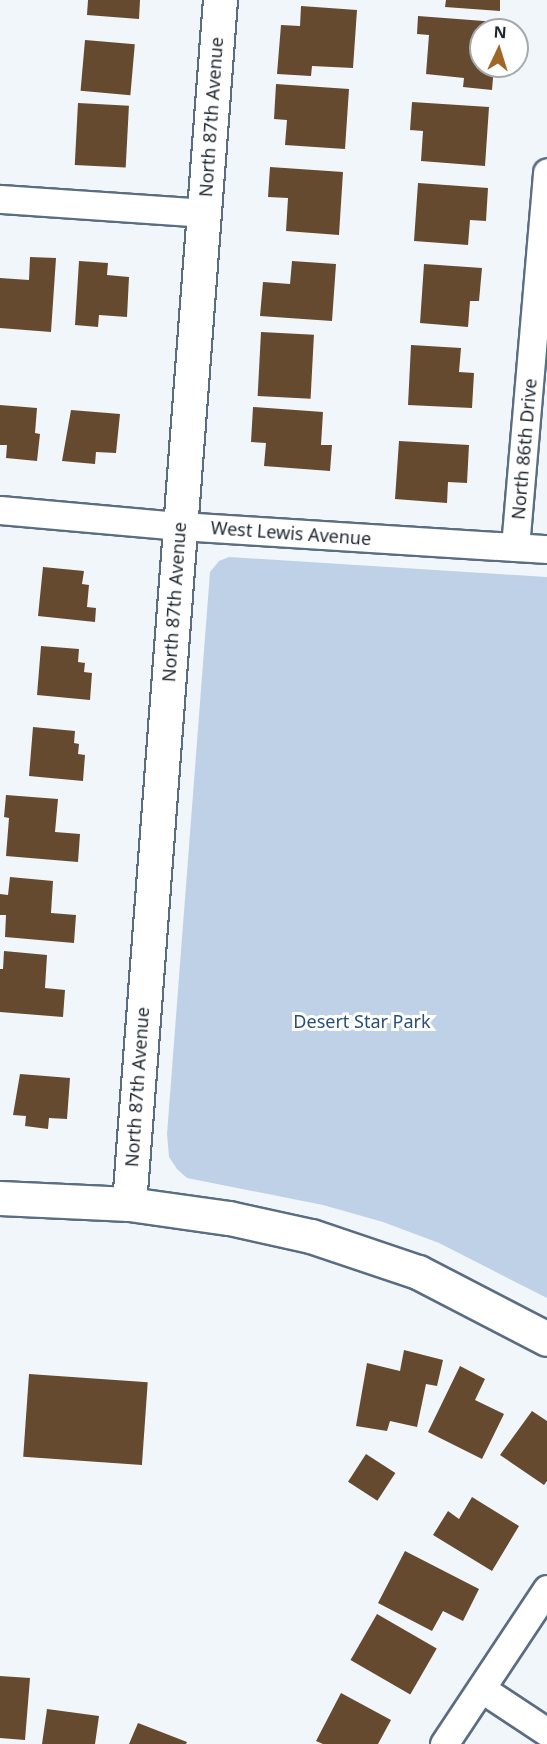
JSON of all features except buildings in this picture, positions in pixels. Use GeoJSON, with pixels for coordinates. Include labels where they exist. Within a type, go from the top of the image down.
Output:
{"type":"FeatureCollection","features":[{"type":"Feature","properties":{"kind":"street","name":"North 87th Avenue"},"geometry":{"type":"LineString","coordinates":[[129,1204],[220,0]]}},
{"type":"Feature","properties":{"kind":"street","name":"North 86th Drive"},"geometry":{"type":"LineString","coordinates":[[515,547],[545,217],[547,172]]}},
{"type":"Feature","properties":{"kind":"street"},"geometry":{"type":"LineString","coordinates":[[0,199],[204,213]]}},
{"type":"Feature","properties":{"kind":"street","name":"West Lewis Avenue"},"geometry":{"type":"LineString","coordinates":[[0,510],[180,526],[547,549]]}},
{"type":"Feature","properties":{"kind":"street"},"geometry":{"type":"LineString","coordinates":[[0,1198],[129,1204],[229,1218],[311,1236],[418,1272],[547,1339]]}},
{"type":"Feature","properties":{"kind":"street"},"geometry":{"type":"LineString","coordinates":[[444,1744],[547,1589]]}},
{"type":"Feature","properties":{"kind":"street"},"geometry":{"type":"LineString","coordinates":[[482,1689],[547,1732]]}},
{"type":"Feature","properties":{"kind":"green space","name":"Desert Star Park"},"geometry":{"type":"Polygon","coordinates":[[[229,557],[547,577],[547,1298],[439,1243],[383,1222],[323,1205],[187,1178],[169,1157],[167,1134],[210,572],[219,561],[229,557]]]}}]}
